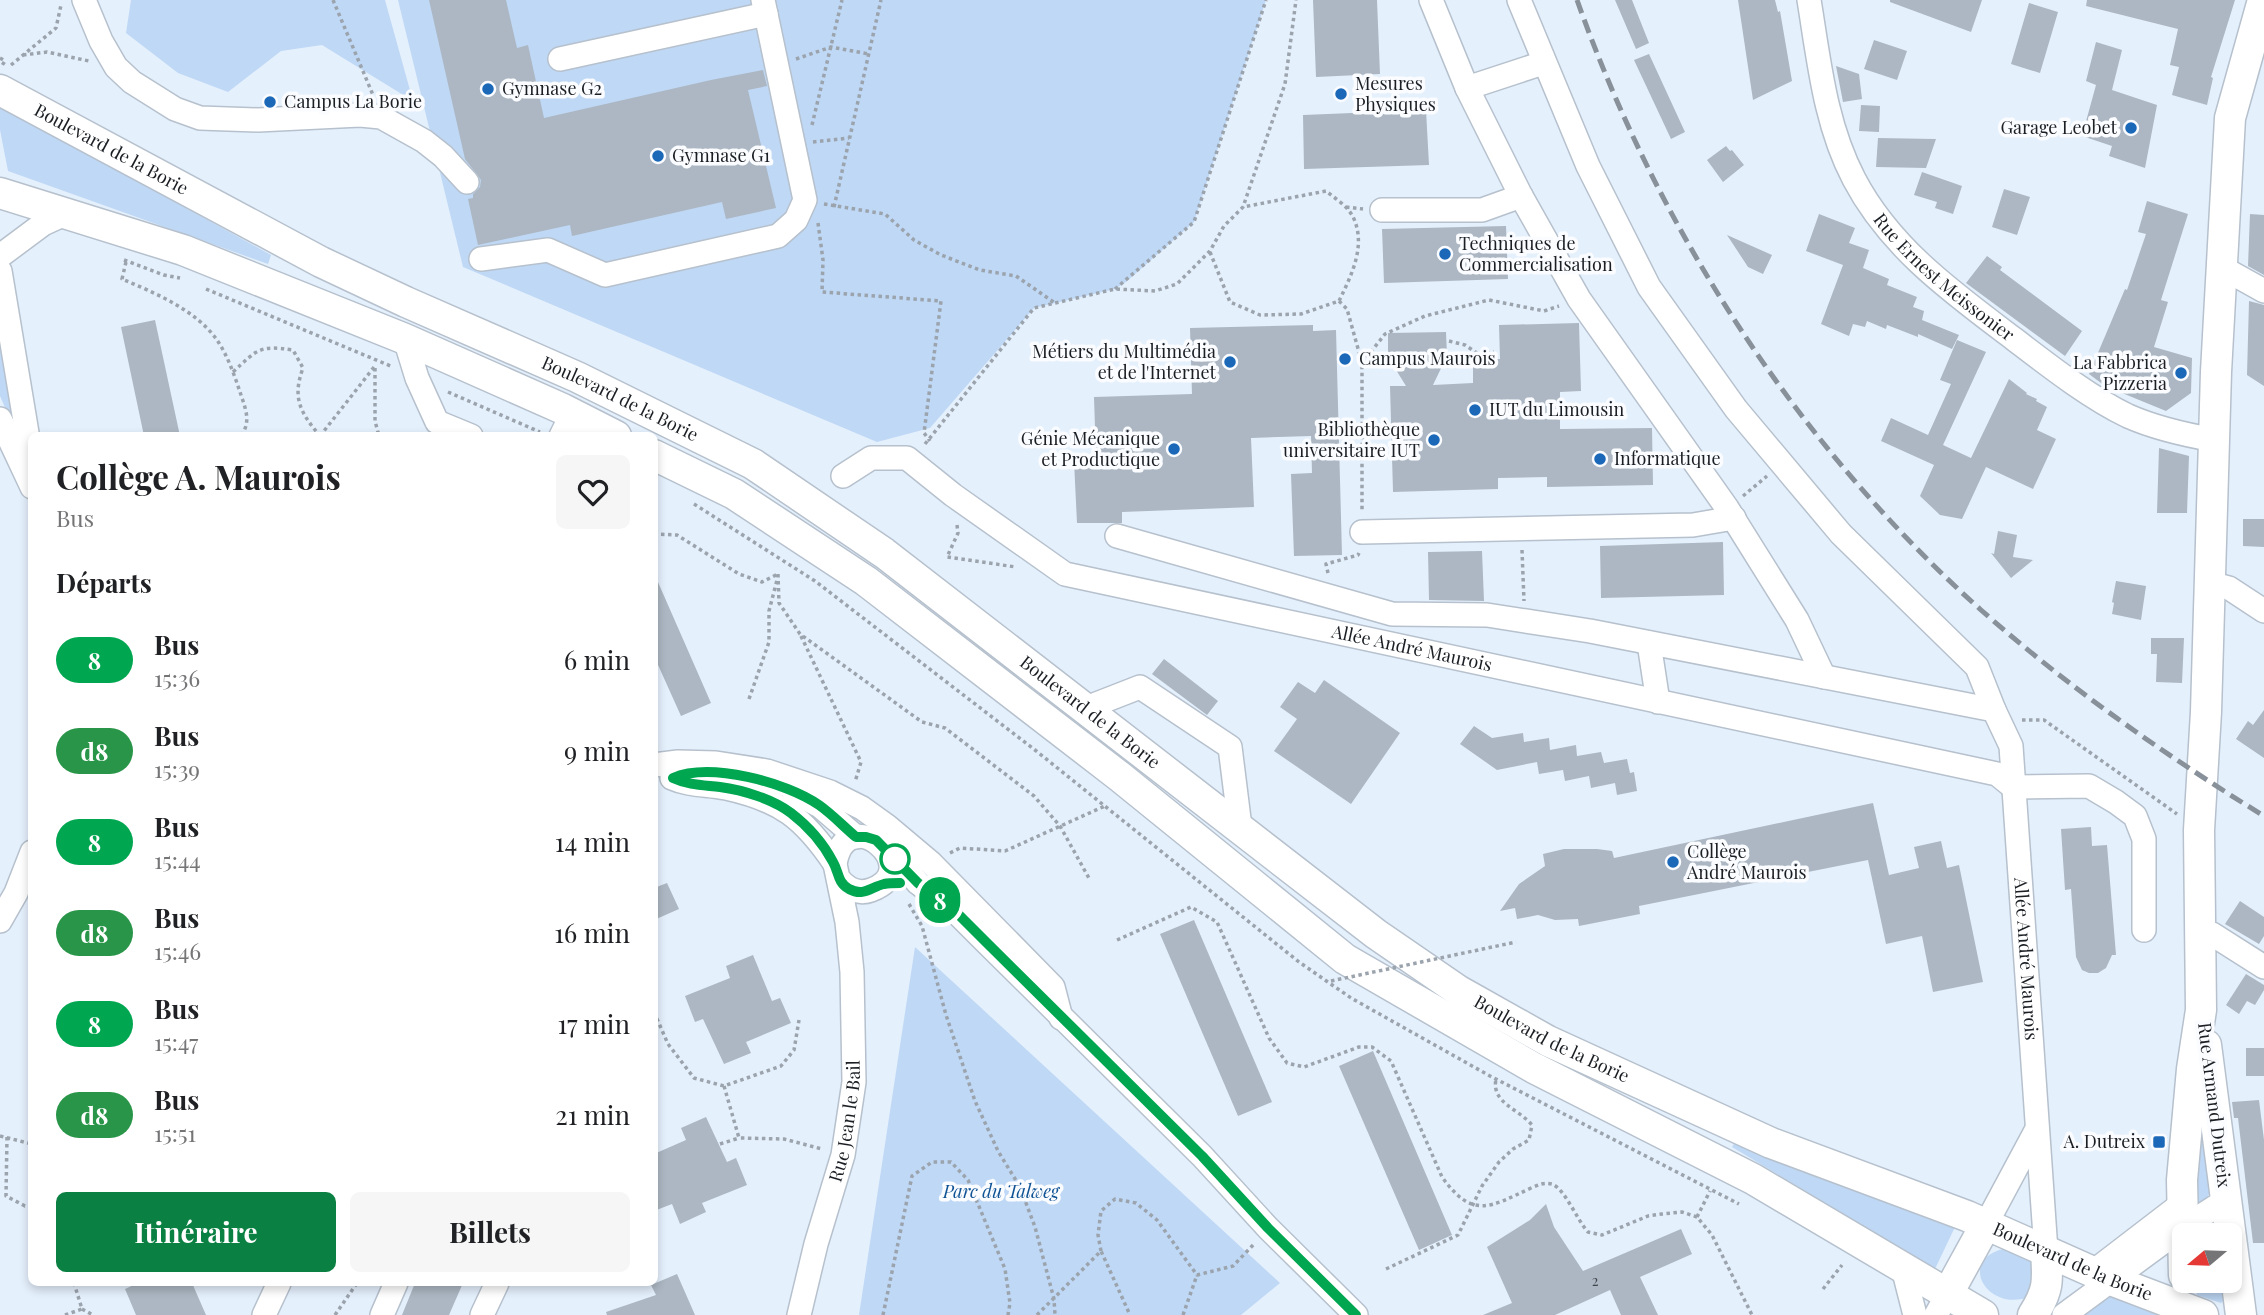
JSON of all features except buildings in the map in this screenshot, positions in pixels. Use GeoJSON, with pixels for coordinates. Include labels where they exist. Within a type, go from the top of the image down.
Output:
{"type":"FeatureCollection","features":[{"type":"Feature","properties":{"kind":"main road"},"geometry":{"type":"LineString","coordinates":[[2181,1223],[2186,1129],[2201,1010],[2199,830],[2221,267],[2230,118],[2262,11]]}},
{"type":"Feature","properties":{"kind":"main road","name":"Boulevard de la Borie"},"geometry":{"type":"LineString","coordinates":[[5,77],[321,262],[577,377],[753,464],[884,553],[1376,934],[1460,991],[1548,1041],[1770,1143],[1855,1173],[2104,1277],[2192,1305]]}},
{"type":"Feature","properties":{"kind":"main road","name":"Boulevard de la Borie"},"geometry":{"type":"LineString","coordinates":[[0,193],[183,250],[405,339],[566,425],[598,432]]}},
{"type":"Feature","properties":{"kind":"main road","name":"Boulevard de la Borie"},"geometry":{"type":"LineString","coordinates":[[658,457],[734,494],[866,581],[1119,776],[1345,959],[1534,1068],[1753,1179],[1903,1268],[1941,1305],[1983,1315]]}},
{"type":"Feature","properties":{"kind":"main road","name":"Rue Armand Dutreix"},"geometry":{"type":"LineString","coordinates":[[2201,1010],[2241,1315]]}},
{"type":"Feature","properties":{"kind":"main road","name":"Rue Armand Dutreix"},"geometry":{"type":"LineString","coordinates":[[2104,1277],[2181,1218]]}},
{"type":"Feature","properties":{"kind":"main road"},"geometry":{"type":"LineString","coordinates":[[1941,1305],[1984,1226]]}},
{"type":"Feature","properties":{"kind":"main road","name":"Allée André Maurois"},"geometry":{"type":"LineString","coordinates":[[2046,1251],[2047,1309]]}},
{"type":"Feature","properties":{"kind":"street"},"geometry":{"type":"LineString","coordinates":[[84,0],[101,41],[116,67],[132,82],[175,109],[200,118],[258,120],[360,115],[381,117],[424,141],[443,156],[467,182]]}},
{"type":"Feature","properties":{"kind":"street"},"geometry":{"type":"LineString","coordinates":[[1431,0],[1468,88],[1521,196],[1579,299],[1734,518],[1797,620],[1824,677]]}},
{"type":"Feature","properties":{"kind":"street"},"geometry":{"type":"LineString","coordinates":[[1519,0],[1588,166],[1649,287],[1736,410],[1841,534],[1977,667],[1996,716]]}},
{"type":"Feature","properties":{"kind":"street","name":"Rue Ernest Meissonier"},"geometry":{"type":"LineString","coordinates":[[1809,0],[1829,119],[1854,179],[1876,216],[1905,250],[1951,291],[2056,372],[2128,416],[2171,431],[2215,440]]}},
{"type":"Feature","properties":{"kind":"street"},"geometry":{"type":"LineString","coordinates":[[481,259],[548,250],[605,275],[778,236],[796,220],[805,200],[765,7],[560,58]]}},
{"type":"Feature","properties":{"kind":"street"},"geometry":{"type":"LineString","coordinates":[[1468,88],[1543,63]]}},
{"type":"Feature","properties":{"kind":"street"},"geometry":{"type":"LineString","coordinates":[[1382,210],[1482,210],[1521,196]]}},
{"type":"Feature","properties":{"kind":"street"},"geometry":{"type":"LineString","coordinates":[[0,256],[43,224],[67,213]]}},
{"type":"Feature","properties":{"kind":"street"},"geometry":{"type":"LineString","coordinates":[[2221,267],[2264,291]]}},
{"type":"Feature","properties":{"kind":"street"},"geometry":{"type":"LineString","coordinates":[[0,271],[28,439]]}},
{"type":"Feature","properties":{"kind":"street"},"geometry":{"type":"LineString","coordinates":[[405,339],[417,378],[440,429]]}},
{"type":"Feature","properties":{"kind":"street"},"geometry":{"type":"LineString","coordinates":[[0,419],[28,478]]}},
{"type":"Feature","properties":{"kind":"street"},"geometry":{"type":"LineString","coordinates":[[843,476],[871,458],[907,458]]}},
{"type":"Feature","properties":{"kind":"street","name":"Allée André Maurois"},"geometry":{"type":"LineString","coordinates":[[907,458],[953,495],[1065,574],[1997,774],[2014,788]]}},
{"type":"Feature","properties":{"kind":"street"},"geometry":{"type":"LineString","coordinates":[[1362,532],[1693,526],[1734,518]]}},
{"type":"Feature","properties":{"kind":"street","name":"Allée André Maurois"},"geometry":{"type":"LineString","coordinates":[[1116,536],[1392,614],[1487,615],[1590,631],[1824,677],[1996,716],[2011,746],[2046,1251]]}},
{"type":"Feature","properties":{"kind":"street"},"geometry":{"type":"LineString","coordinates":[[2210,583],[2230,588],[2264,611]]}},
{"type":"Feature","properties":{"kind":"street"},"geometry":{"type":"LineString","coordinates":[[1649,643],[1658,702]]}},
{"type":"Feature","properties":{"kind":"street"},"geometry":{"type":"LineString","coordinates":[[1086,708],[1140,687],[1230,747],[1240,827]]}},
{"type":"Feature","properties":{"kind":"street"},"geometry":{"type":"LineString","coordinates":[[661,774],[678,762],[716,763],[767,771],[830,792],[862,808],[931,863],[1054,987],[1061,1018]]}},
{"type":"Feature","properties":{"kind":"street"},"geometry":{"type":"LineString","coordinates":[[661,774],[710,773],[766,782],[802,794],[856,837]]}},
{"type":"Feature","properties":{"kind":"street"},"geometry":{"type":"LineString","coordinates":[[661,774],[687,784],[744,793],[788,811],[807,825],[848,888],[918,883]]}},
{"type":"Feature","properties":{"kind":"street"},"geometry":{"type":"LineString","coordinates":[[2014,788],[2089,786],[2135,816],[2144,839],[2144,930]]}},
{"type":"Feature","properties":{"kind":"street"},"geometry":{"type":"LineString","coordinates":[[836,871],[841,847],[856,837],[876,840],[918,883],[957,913],[1202,1156],[1268,1228],[1356,1315]]}},
{"type":"Feature","properties":{"kind":"street"},"geometry":{"type":"LineString","coordinates":[[847,922],[890,869],[887,853]]}},
{"type":"Feature","properties":{"kind":"street","name":"Rue Jean le Bail"},"geometry":{"type":"LineString","coordinates":[[799,1315],[816,1244],[843,1155],[853,1082],[852,972],[847,922],[836,871]]}},
{"type":"Feature","properties":{"kind":"street"},"geometry":{"type":"LineString","coordinates":[[0,921],[24,897],[28,874]]}},
{"type":"Feature","properties":{"kind":"street"},"geometry":{"type":"LineString","coordinates":[[2201,933],[2212,934],[2264,967]]}},
{"type":"Feature","properties":{"kind":"street"},"geometry":{"type":"LineString","coordinates":[[1984,1226],[2037,1129]]}},
{"type":"Feature","properties":{"kind":"street","name":"Rue Armand Dutreix"},"geometry":{"type":"LineString","coordinates":[[2181,1218],[2226,1200]]}},
{"type":"Feature","properties":{"kind":"street"},"geometry":{"type":"LineString","coordinates":[[1903,1268],[1915,1315]]}},
{"type":"Feature","properties":{"kind":"street"},"geometry":{"type":"LineString","coordinates":[[2047,1309],[2104,1277]]}},
{"type":"Feature","properties":{"kind":"street"},"geometry":{"type":"LineString","coordinates":[[264,1315],[278,1286]]}},
{"type":"Feature","properties":{"kind":"street"},"geometry":{"type":"LineString","coordinates":[[382,1315],[395,1286]]}},
{"type":"Feature","properties":{"kind":"street"},"geometry":{"type":"LineString","coordinates":[[482,1315],[495,1286]]}},
{"type":"Feature","properties":{"kind":"path"},"geometry":{"type":"LineString","coordinates":[[5,77],[23,55],[55,28],[62,0]]}},
{"type":"Feature","properties":{"kind":"path"},"geometry":{"type":"LineString","coordinates":[[333,0],[366,74],[381,117]]}},
{"type":"Feature","properties":{"kind":"path"},"geometry":{"type":"LineString","coordinates":[[810,130],[842,0]]}},
{"type":"Feature","properties":{"kind":"path"},"geometry":{"type":"LineString","coordinates":[[834,207],[881,0]]}},
{"type":"Feature","properties":{"kind":"path"},"geometry":{"type":"LineString","coordinates":[[1115,289],[1194,222],[1266,0]]}},
{"type":"Feature","properties":{"kind":"path"},"geometry":{"type":"LineString","coordinates":[[907,458],[930,441],[1034,308],[1115,289],[1155,291],[1177,284],[1210,251],[1224,226],[1243,207],[1285,85],[1296,0]]}},
{"type":"Feature","properties":{"kind":"path"},"geometry":{"type":"LineString","coordinates":[[777,65],[831,47],[869,54]]}},
{"type":"Feature","properties":{"kind":"path"},"geometry":{"type":"LineString","coordinates":[[23,55],[47,52],[116,67]]}},
{"type":"Feature","properties":{"kind":"path"},"geometry":{"type":"LineString","coordinates":[[0,58],[5,61],[0,69]]}},
{"type":"Feature","properties":{"kind":"path"},"geometry":{"type":"LineString","coordinates":[[807,142],[849,138]]}},
{"type":"Feature","properties":{"kind":"path"},"geometry":{"type":"LineString","coordinates":[[1210,251],[1230,302],[1260,316],[1301,314],[1339,301],[1356,259],[1359,243],[1354,219],[1346,207],[1326,191],[1243,207]]}},
{"type":"Feature","properties":{"kind":"path"},"geometry":{"type":"LineString","coordinates":[[805,200],[885,214],[914,240],[932,250],[980,270],[1016,276],[1055,303]]}},
{"type":"Feature","properties":{"kind":"path"},"geometry":{"type":"LineString","coordinates":[[805,200],[818,221],[823,260],[822,292],[942,302],[924,433],[930,441]]}},
{"type":"Feature","properties":{"kind":"path"},"geometry":{"type":"LineString","coordinates":[[116,257],[164,275],[183,278]]}},
{"type":"Feature","properties":{"kind":"path"},"geometry":{"type":"LineString","coordinates":[[126,261],[122,279],[150,291],[192,315],[217,340],[233,372],[248,417],[243,432]]}},
{"type":"Feature","properties":{"kind":"path"},"geometry":{"type":"LineString","coordinates":[[195,284],[539,432]]}},
{"type":"Feature","properties":{"kind":"path"},"geometry":{"type":"LineString","coordinates":[[1362,363],[1385,334],[1425,316],[1489,300],[1544,311],[1579,299]]}},
{"type":"Feature","properties":{"kind":"path"},"geometry":{"type":"LineString","coordinates":[[1326,564],[1358,555],[1362,532],[1362,363],[1347,309],[1339,301]]}},
{"type":"Feature","properties":{"kind":"path"},"geometry":{"type":"LineString","coordinates":[[1449,341],[1465,345],[1477,353]]}},
{"type":"Feature","properties":{"kind":"path"},"geometry":{"type":"LineString","coordinates":[[233,372],[257,349],[272,347],[293,351],[303,368],[296,387],[303,415],[317,432]]}},
{"type":"Feature","properties":{"kind":"path"},"geometry":{"type":"LineString","coordinates":[[1447,367],[1477,353],[1494,352]]}},
{"type":"Feature","properties":{"kind":"path"},"geometry":{"type":"LineString","coordinates":[[323,432],[375,366],[375,421],[378,432]]}},
{"type":"Feature","properties":{"kind":"path"},"geometry":{"type":"LineString","coordinates":[[1743,496],[1755,487]]}},
{"type":"Feature","properties":{"kind":"path"},"geometry":{"type":"LineString","coordinates":[[953,495],[958,533],[947,557],[1026,568]]}},
{"type":"Feature","properties":{"kind":"path"},"geometry":{"type":"LineString","coordinates":[[1521,529],[1525,621]]}},
{"type":"Feature","properties":{"kind":"path"},"geometry":{"type":"LineString","coordinates":[[658,534],[677,535],[740,574],[762,582],[778,574]]}},
{"type":"Feature","properties":{"kind":"path"},"geometry":{"type":"LineString","coordinates":[[778,574],[779,603],[800,634],[861,762],[854,785],[839,778],[830,792]]}},
{"type":"Feature","properties":{"kind":"path"},"geometry":{"type":"LineString","coordinates":[[749,699],[769,642],[769,611],[778,574]]}},
{"type":"Feature","properties":{"kind":"path"},"geometry":{"type":"LineString","coordinates":[[800,634],[922,722],[945,728],[1034,796],[1060,826],[1090,880]]}},
{"type":"Feature","properties":{"kind":"path"},"geometry":{"type":"LineString","coordinates":[[1996,716],[2044,720],[2199,830]]}},
{"type":"Feature","properties":{"kind":"path"},"geometry":{"type":"LineString","coordinates":[[931,863],[960,848],[1005,851],[1105,806]]}},
{"type":"Feature","properties":{"kind":"path"},"geometry":{"type":"LineString","coordinates":[[918,883],[906,901],[922,926],[946,1015],[975,1101],[998,1151],[1020,1187],[1031,1217],[1054,1299],[1055,1315]]}},
{"type":"Feature","properties":{"kind":"path"},"geometry":{"type":"LineString","coordinates":[[1117,940],[1191,907],[1217,922],[1269,1038],[1287,1063],[1304,1066],[1359,1046],[1372,1047],[1382,1053],[1391,1061],[1442,1177],[1453,1192],[1474,1205],[1489,1207],[1542,1183],[1551,1184],[1559,1189],[1583,1225],[1593,1234],[1602,1235],[1647,1216],[1682,1212],[1697,1217],[1712,1235],[1752,1315]]}},
{"type":"Feature","properties":{"kind":"path"},"geometry":{"type":"LineString","coordinates":[[1331,981],[1516,942]]}},
{"type":"Feature","properties":{"kind":"path"},"geometry":{"type":"LineString","coordinates":[[658,1021],[668,1044],[694,1078],[724,1086],[781,1066],[794,1050],[799,1020]]}},
{"type":"Feature","properties":{"kind":"path"},"geometry":{"type":"LineString","coordinates":[[1386,1269],[1458,1235],[1482,1186],[1499,1162],[1529,1140],[1532,1125],[1525,1116],[1497,1097],[1494,1088],[1496,1079]]}},
{"type":"Feature","properties":{"kind":"path"},"geometry":{"type":"LineString","coordinates":[[724,1086],[739,1138]]}},
{"type":"Feature","properties":{"kind":"path"},"geometry":{"type":"LineString","coordinates":[[0,1136],[28,1143]]}},
{"type":"Feature","properties":{"kind":"path"},"geometry":{"type":"LineString","coordinates":[[6,1196],[7,1138]]}},
{"type":"Feature","properties":{"kind":"path"},"geometry":{"type":"LineString","coordinates":[[720,1144],[739,1138],[784,1139],[843,1155]]}},
{"type":"Feature","properties":{"kind":"path"},"geometry":{"type":"LineString","coordinates":[[883,1315],[912,1176],[932,1162],[951,1162],[968,1180],[1005,1269],[1010,1303],[1008,1315]]}},
{"type":"Feature","properties":{"kind":"path"},"geometry":{"type":"LineString","coordinates":[[1697,1217],[1711,1191]]}},
{"type":"Feature","properties":{"kind":"path"},"geometry":{"type":"LineString","coordinates":[[0,1196],[28,1206]]}},
{"type":"Feature","properties":{"kind":"path"},"geometry":{"type":"LineString","coordinates":[[1130,1315],[1101,1251],[1098,1235],[1101,1211],[1115,1199],[1136,1203],[1157,1220],[1196,1275]]}},
{"type":"Feature","properties":{"kind":"path"},"geometry":{"type":"LineString","coordinates":[[1196,1275],[1233,1266],[1268,1228]]}},
{"type":"Feature","properties":{"kind":"path"},"geometry":{"type":"LineString","coordinates":[[1037,1315],[1101,1251]]}},
{"type":"Feature","properties":{"kind":"path"},"geometry":{"type":"LineString","coordinates":[[1823,1289],[1842,1265]]}},
{"type":"Feature","properties":{"kind":"path"},"geometry":{"type":"LineString","coordinates":[[1183,1315],[1196,1275]]}},
{"type":"Feature","properties":{"kind":"path"},"geometry":{"type":"LineString","coordinates":[[75,1286],[82,1309],[93,1315]]}},
{"type":"Feature","properties":{"kind":"path"},"geometry":{"type":"LineString","coordinates":[[335,1315],[356,1286]]}},
{"type":"Feature","properties":{"kind":"path"},"geometry":{"type":"LineString","coordinates":[[65,1315],[82,1309]]}},
{"type":"Feature","properties":{"kind":"green space"},"geometry":{"type":"Polygon","coordinates":[[[131,0],[385,0],[413,101],[322,45],[281,51],[228,92],[178,73],[126,33],[131,0]]]}},
{"type":"Feature","properties":{"kind":"green space"},"geometry":{"type":"Polygon","coordinates":[[[398,0],[1266,0],[1194,222],[1115,289],[1034,308],[930,428],[877,442],[463,267],[398,0]]]}},
{"type":"Feature","properties":{"kind":"green space"},"geometry":{"type":"Polygon","coordinates":[[[0,105],[271,255],[268,264],[8,171],[0,130],[0,105]]]}},
{"type":"Feature","properties":{"kind":"green space"},"geometry":{"type":"Polygon","coordinates":[[[0,332],[23,449],[0,396],[0,332]]]}},
{"type":"Feature","properties":{"kind":"green space","name":"Parc du Talweg"},"geometry":{"type":"Polygon","coordinates":[[[915,947],[1280,1283],[1241,1315],[859,1315],[915,947]]]}},
{"type":"Feature","properties":{"kind":"green space"},"geometry":{"type":"Polygon","coordinates":[[[2203,1096],[2211,1189],[2203,1208],[2191,1213],[2203,1096]]]}},
{"type":"Feature","properties":{"kind":"green space"},"geometry":{"type":"Polygon","coordinates":[[[1735,1142],[1955,1227],[1935,1269],[1732,1147],[1735,1142]]]}},
{"type":"Feature","properties":{"kind":"green space"},"geometry":{"type":"Polygon","coordinates":[[[2008,1248],[2033,1266],[2035,1277],[2031,1296],[2015,1300],[2001,1298],[1990,1292],[1983,1282],[1980,1272],[1983,1262],[1992,1253],[2008,1248]]]}},
{"type":"Feature","properties":{"kind":"green space"},"geometry":{"type":"Polygon","coordinates":[[[2109,1289],[2166,1315],[2078,1315],[2109,1289]]]}},
{"type":"Feature","properties":{"kind":"green space"},"geometry":{"type":"Polygon","coordinates":[[[2226,1293],[2227,1297],[2221,1303],[2197,1295],[2226,1293]]]}},
{"type":"Feature","properties":{"kind":"railway"},"geometry":{"type":"LineString","coordinates":[[1577,0],[1610,86],[1649,170],[1693,251],[1741,330],[1794,406],[1852,478],[1914,546],[1981,610],[2048,666],[2118,719],[2264,816]]}},
{"type":"Feature","properties":{"kind":"bus line","name":"8"},"geometry":{"type":"LineString","coordinates":[[900,883],[882,884],[867,892],[848,888],[838,878],[835,864],[807,825],[788,811],[744,793],[687,784],[673,778],[686,772],[710,773],[766,782],[802,794],[856,837],[876,840],[918,883],[957,913],[1202,1156],[1268,1228],[1356,1315]]}},
{"type":"Feature","properties":{"kind":"place","name":"Gymnase G2"},"geometry":{"type":"Point","coordinates":[488,89]}},
{"type":"Feature","properties":{"kind":"place","name":"Mesures Physiques"},"geometry":{"type":"Point","coordinates":[1341,94]}},
{"type":"Feature","properties":{"kind":"place","name":"Campus La Borie"},"geometry":{"type":"Point","coordinates":[270,102]}},
{"type":"Feature","properties":{"kind":"place","name":"Garage Leobet"},"geometry":{"type":"Point","coordinates":[2131,128]}},
{"type":"Feature","properties":{"kind":"place","name":"Gymnase G1"},"geometry":{"type":"Point","coordinates":[658,156]}},
{"type":"Feature","properties":{"kind":"place","name":"Techniques de Commercialisation"},"geometry":{"type":"Point","coordinates":[1445,254]}},
{"type":"Feature","properties":{"kind":"place","name":"Campus Maurois"},"geometry":{"type":"Point","coordinates":[1345,359]}},
{"type":"Feature","properties":{"kind":"place","name":"Métiers du Multimédia et de l'Internet"},"geometry":{"type":"Point","coordinates":[1230,362]}},
{"type":"Feature","properties":{"kind":"place","name":"La Fabbrica Pizzeria"},"geometry":{"type":"Point","coordinates":[2181,373]}},
{"type":"Feature","properties":{"kind":"place","name":"IUT du Limousin"},"geometry":{"type":"Point","coordinates":[1475,410]}},
{"type":"Feature","properties":{"kind":"place","name":"Bibliothèque universitaire IUT"},"geometry":{"type":"Point","coordinates":[1434,440]}},
{"type":"Feature","properties":{"kind":"place","name":"Génie Mécanique et Productique"},"geometry":{"type":"Point","coordinates":[1174,449]}},
{"type":"Feature","properties":{"kind":"place","name":"Informatique"},"geometry":{"type":"Point","coordinates":[1600,459]}},
{"type":"Feature","properties":{"kind":"place","name":"Collège André Maurois"},"geometry":{"type":"Point","coordinates":[1673,862]}},
{"type":"Feature","properties":{"kind":"place","name":"A. Dutreix"},"geometry":{"type":"Point","coordinates":[2159,1142]}}]}
